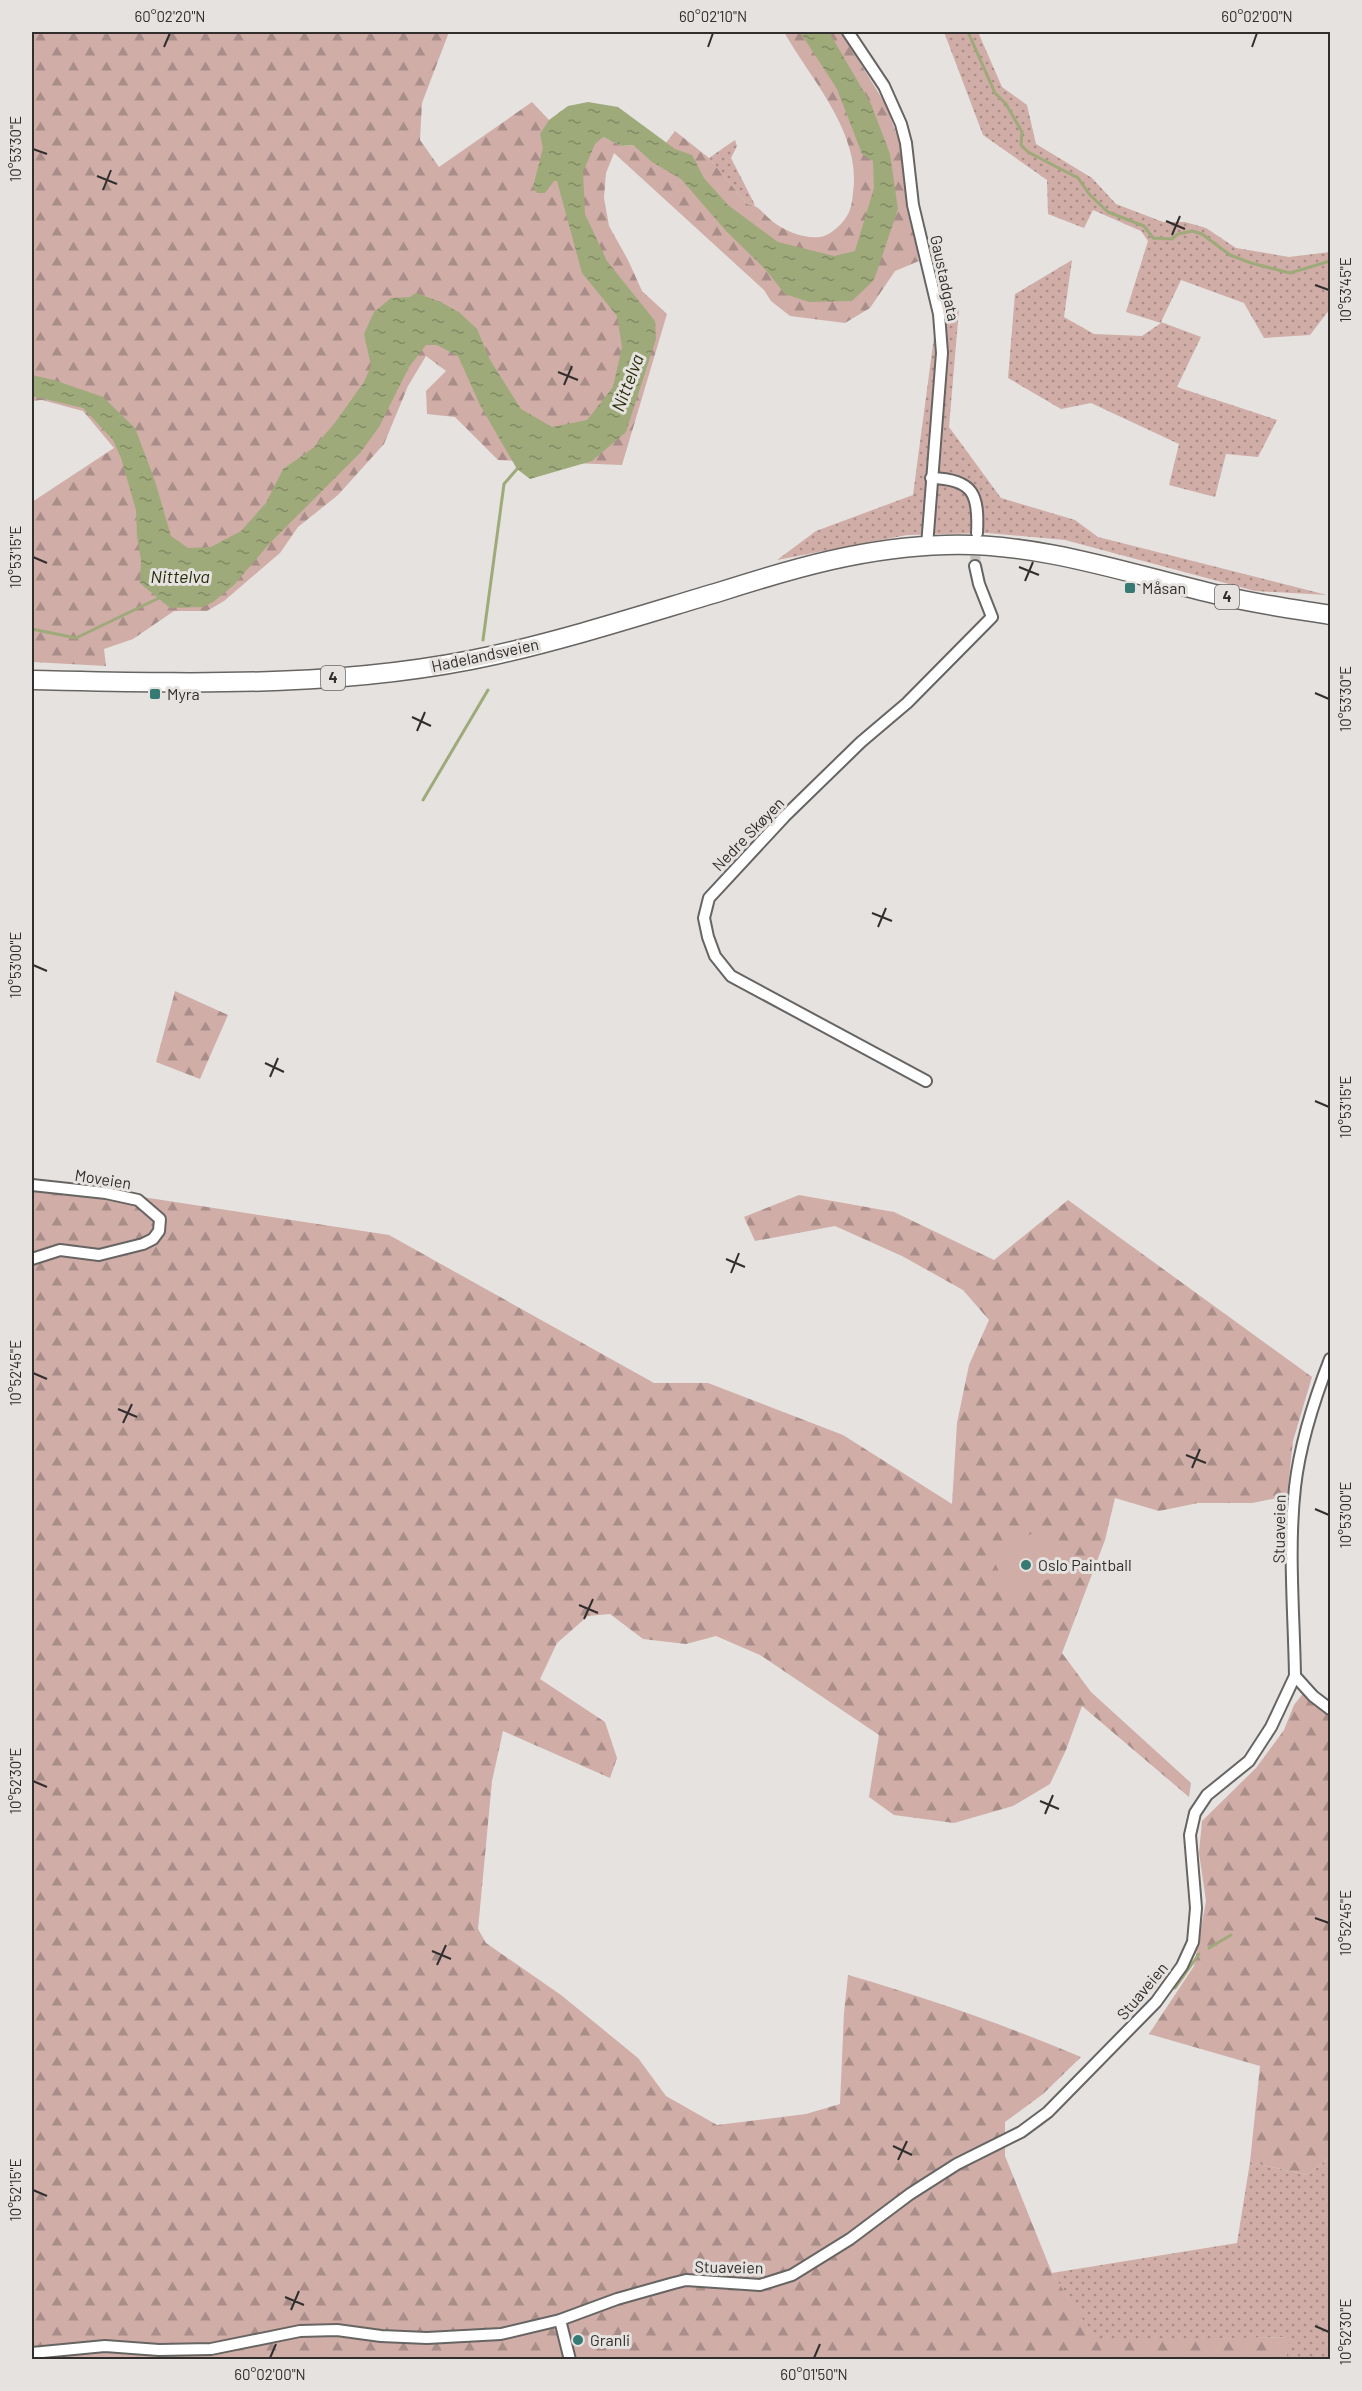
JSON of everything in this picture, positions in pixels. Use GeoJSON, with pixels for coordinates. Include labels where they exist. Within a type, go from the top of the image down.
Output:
{"type":"FeatureCollection","features":[{"type":"Feature","properties":{"kind":"highway","name":"4"},"geometry":{"type":"LineString","coordinates":[[927,546],[982,546],[1035,551],[1249,602],[1330,615]]}},
{"type":"Feature","properties":{"kind":"highway","name":"Hadelandsveien"},"geometry":{"type":"LineString","coordinates":[[32,680],[274,681],[352,677],[425,668],[493,656],[567,637],[815,563],[868,551],[927,546]]}},
{"type":"Feature","properties":{"kind":"street","name":"Gaustadgata"},"geometry":{"type":"LineString","coordinates":[[848,32],[884,86],[902,124],[913,205],[939,314],[942,353],[927,546]]}},
{"type":"Feature","properties":{"kind":"street"},"geometry":{"type":"LineString","coordinates":[[931,478],[952,481],[972,492],[978,506],[977,533]]}},
{"type":"Feature","properties":{"kind":"street","name":"Nedre Skøyen"},"geometry":{"type":"LineString","coordinates":[[926,1081],[731,976],[715,956],[704,918],[710,898],[785,816],[861,742],[907,703],[992,617],[975,566]]}},
{"type":"Feature","properties":{"kind":"street","name":"Moveien"},"geometry":{"type":"LineString","coordinates":[[32,1185],[106,1193],[138,1200],[160,1219],[159,1231],[153,1239],[143,1244],[99,1255],[60,1250],[32,1259]]}},
{"type":"Feature","properties":{"kind":"street","name":"Stuaveien"},"geometry":{"type":"LineString","coordinates":[[32,2353],[105,2346],[183,2351],[211,2349],[300,2331],[337,2330],[381,2336],[462,2337],[501,2334],[560,2320],[617,2299],[686,2280],[760,2285],[792,2275],[850,2240],[910,2194],[957,2164],[1022,2132],[1048,2112],[1156,2002],[1189,1954],[1195,1928],[1196,1900],[1190,1835],[1195,1813],[1207,1795],[1249,1761],[1271,1727],[1295,1676],[1293,1540],[1295,1488],[1305,1434],[1330,1359]]}},
{"type":"Feature","properties":{"kind":"street"},"geometry":{"type":"LineString","coordinates":[[1295,1676],[1312,1696],[1330,1709]]}},
{"type":"Feature","properties":{"kind":"street"},"geometry":{"type":"LineString","coordinates":[[560,2320],[570,2360]]}},
{"type":"Feature","properties":{"kind":"green space"},"geometry":{"type":"Polygon","coordinates":[[[32,32],[449,32],[422,103],[420,140],[439,167],[532,102],[549,120],[603,137],[622,146],[633,145],[652,161],[675,131],[709,158],[747,204],[758,208],[788,231],[814,237],[831,233],[847,216],[852,200],[854,171],[850,149],[832,108],[784,32],[841,32],[886,105],[900,144],[919,261],[895,271],[870,308],[845,323],[790,316],[771,301],[764,290],[614,153],[606,173],[604,198],[609,226],[642,291],[667,314],[622,465],[498,460],[455,417],[427,414],[426,391],[446,371],[426,356],[408,386],[384,444],[338,495],[298,527],[280,553],[224,601],[207,611],[174,611],[133,639],[104,649],[106,666],[32,662],[32,502],[114,448],[83,411],[42,400],[32,401],[32,32]]]}},
{"type":"Feature","properties":{"kind":"green space"},"geometry":{"type":"Polygon","coordinates":[[[944,32],[978,32],[1002,87],[1027,105],[1036,144],[1092,178],[1116,204],[1163,222],[1185,222],[1206,228],[1236,248],[1289,257],[1330,252],[1330,309],[1310,335],[1264,338],[1244,303],[1181,280],[1161,322],[1201,337],[1177,387],[1277,420],[1258,457],[1226,454],[1215,497],[1169,485],[1179,444],[1091,403],[1061,409],[1008,378],[1015,294],[1072,260],[1064,317],[1094,334],[1142,336],[1161,323],[1126,312],[1148,241],[1141,231],[1093,210],[1084,228],[1048,214],[1047,180],[983,135],[944,32]]]}},
{"type":"Feature","properties":{"kind":"green space"},"geometry":{"type":"Polygon","coordinates":[[[735,140],[737,146],[731,158],[755,205],[747,204],[709,158],[735,140]]]}},
{"type":"Feature","properties":{"kind":"green space"},"geometry":{"type":"Polygon","coordinates":[[[959,309],[949,427],[1001,498],[1075,520],[1098,537],[1327,595],[1255,591],[1065,540],[987,533],[907,535],[777,560],[816,531],[913,495],[936,322],[959,309]]]}},
{"type":"Feature","properties":{"kind":"green space"},"geometry":{"type":"Polygon","coordinates":[[[175,991],[228,1015],[200,1079],[156,1062],[175,991]]]}},
{"type":"Feature","properties":{"kind":"green space"},"geometry":{"type":"Polygon","coordinates":[[[32,1180],[389,1235],[654,1383],[708,1383],[843,1435],[952,1504],[957,1423],[969,1365],[989,1320],[963,1290],[902,1256],[835,1226],[755,1241],[744,1217],[799,1195],[894,1212],[994,1260],[1068,1200],[1312,1377],[1293,1441],[1287,1496],[1252,1503],[1198,1503],[1159,1511],[1115,1498],[1105,1540],[1062,1653],[1091,1692],[1191,1783],[1189,1797],[1082,1706],[1066,1750],[1050,1784],[1013,1806],[954,1823],[894,1815],[869,1797],[879,1735],[760,1655],[716,1636],[686,1644],[643,1639],[610,1614],[588,1616],[557,1643],[540,1679],[605,1722],[617,1758],[610,1778],[503,1731],[492,1781],[478,1929],[486,1943],[561,1995],[638,2058],[666,2096],[717,2125],[806,2114],[840,2104],[848,1975],[966,2013],[1081,2057],[1043,2094],[1005,2122],[1005,2156],[1052,2273],[1097,2341],[1289,2337],[1286,2359],[32,2359],[32,1180]]]}},
{"type":"Feature","properties":{"kind":"green space","name":"Oslo Paintball"},"geometry":{"type":"Polygon","coordinates":[[[1042,1528],[1060,1575],[1008,1594],[992,1555],[1042,1528]]]}},
{"type":"Feature","properties":{"kind":"green space"},"geometry":{"type":"Polygon","coordinates":[[[1305,1691],[1330,1705],[1330,2157],[1307,2175],[1250,2162],[1260,2066],[1149,2034],[1194,1966],[1206,1901],[1199,1853],[1202,1821],[1256,1768],[1284,1730],[1294,1705],[1305,1691]]]}},
{"type":"Feature","properties":{"kind":"green space"},"geometry":{"type":"Polygon","coordinates":[[[1330,2157],[1330,2359],[1286,2359],[1288,2337],[1097,2342],[1052,2273],[1237,2243],[1250,2162],[1307,2175],[1330,2157]]]}},
{"type":"Feature","properties":{"kind":"water","name":"Nittelva"},"geometry":{"type":"Polygon","coordinates":[[[800,32],[829,32],[871,104],[890,154],[898,209],[874,280],[852,301],[809,302],[785,294],[765,269],[726,231],[681,179],[652,162],[633,145],[622,146],[603,137],[595,144],[583,172],[585,214],[607,261],[655,321],[656,339],[626,432],[592,461],[530,479],[517,469],[480,405],[458,356],[437,345],[426,345],[409,367],[379,427],[360,453],[270,543],[234,585],[203,607],[170,608],[140,583],[141,560],[136,510],[121,458],[113,440],[83,408],[32,396],[32,375],[103,397],[135,428],[155,481],[171,536],[188,548],[211,547],[241,531],[266,503],[283,469],[313,448],[334,424],[364,382],[371,366],[364,334],[374,312],[391,298],[410,297],[416,293],[441,302],[460,313],[477,329],[490,360],[521,409],[552,427],[587,420],[613,387],[622,347],[617,316],[582,273],[557,181],[554,181],[545,193],[537,193],[533,187],[543,148],[540,134],[549,120],[568,106],[588,102],[618,107],[675,149],[692,155],[704,178],[728,205],[778,242],[834,256],[855,251],[874,188],[873,161],[862,154],[837,89],[800,32]]]}},
{"type":"Feature","properties":{"kind":"waterway"},"geometry":{"type":"LineString","coordinates":[[968,32],[995,93],[1006,104],[1022,132],[1021,145],[1028,152],[1078,178],[1090,195],[1108,212],[1144,226],[1153,238],[1172,239],[1178,234],[1192,231],[1202,234],[1230,255],[1290,273],[1330,261]]}},
{"type":"Feature","properties":{"kind":"waterway"},"geometry":{"type":"LineString","coordinates":[[483,640],[504,484],[517,469]]}},
{"type":"Feature","properties":{"kind":"waterway"},"geometry":{"type":"LineString","coordinates":[[32,629],[76,638],[161,597]]}},
{"type":"Feature","properties":{"kind":"waterway"},"geometry":{"type":"LineString","coordinates":[[423,800],[488,690]]}},
{"type":"Feature","properties":{"kind":"waterway"},"geometry":{"type":"LineString","coordinates":[[1209,1948],[1231,1935]]}},
{"type":"Feature","properties":{"kind":"waterway"},"geometry":{"type":"LineString","coordinates":[[1175,1988],[1199,1954]]}},
{"type":"Feature","properties":{"kind":"tunnel"},"geometry":{"type":"LineString","coordinates":[[975,566],[976,540]]}},
{"type":"Feature","properties":{"kind":"place","name":"Måsan"},"geometry":{"type":"Point","coordinates":[1130,588]}},
{"type":"Feature","properties":{"kind":"place","name":"Myra"},"geometry":{"type":"Point","coordinates":[155,694]}},
{"type":"Feature","properties":{"kind":"place","name":"Oslo Paintball"},"geometry":{"type":"Point","coordinates":[1026,1565]}},
{"type":"Feature","properties":{"kind":"place","name":"Granli"},"geometry":{"type":"Point","coordinates":[578,2340]}}]}
